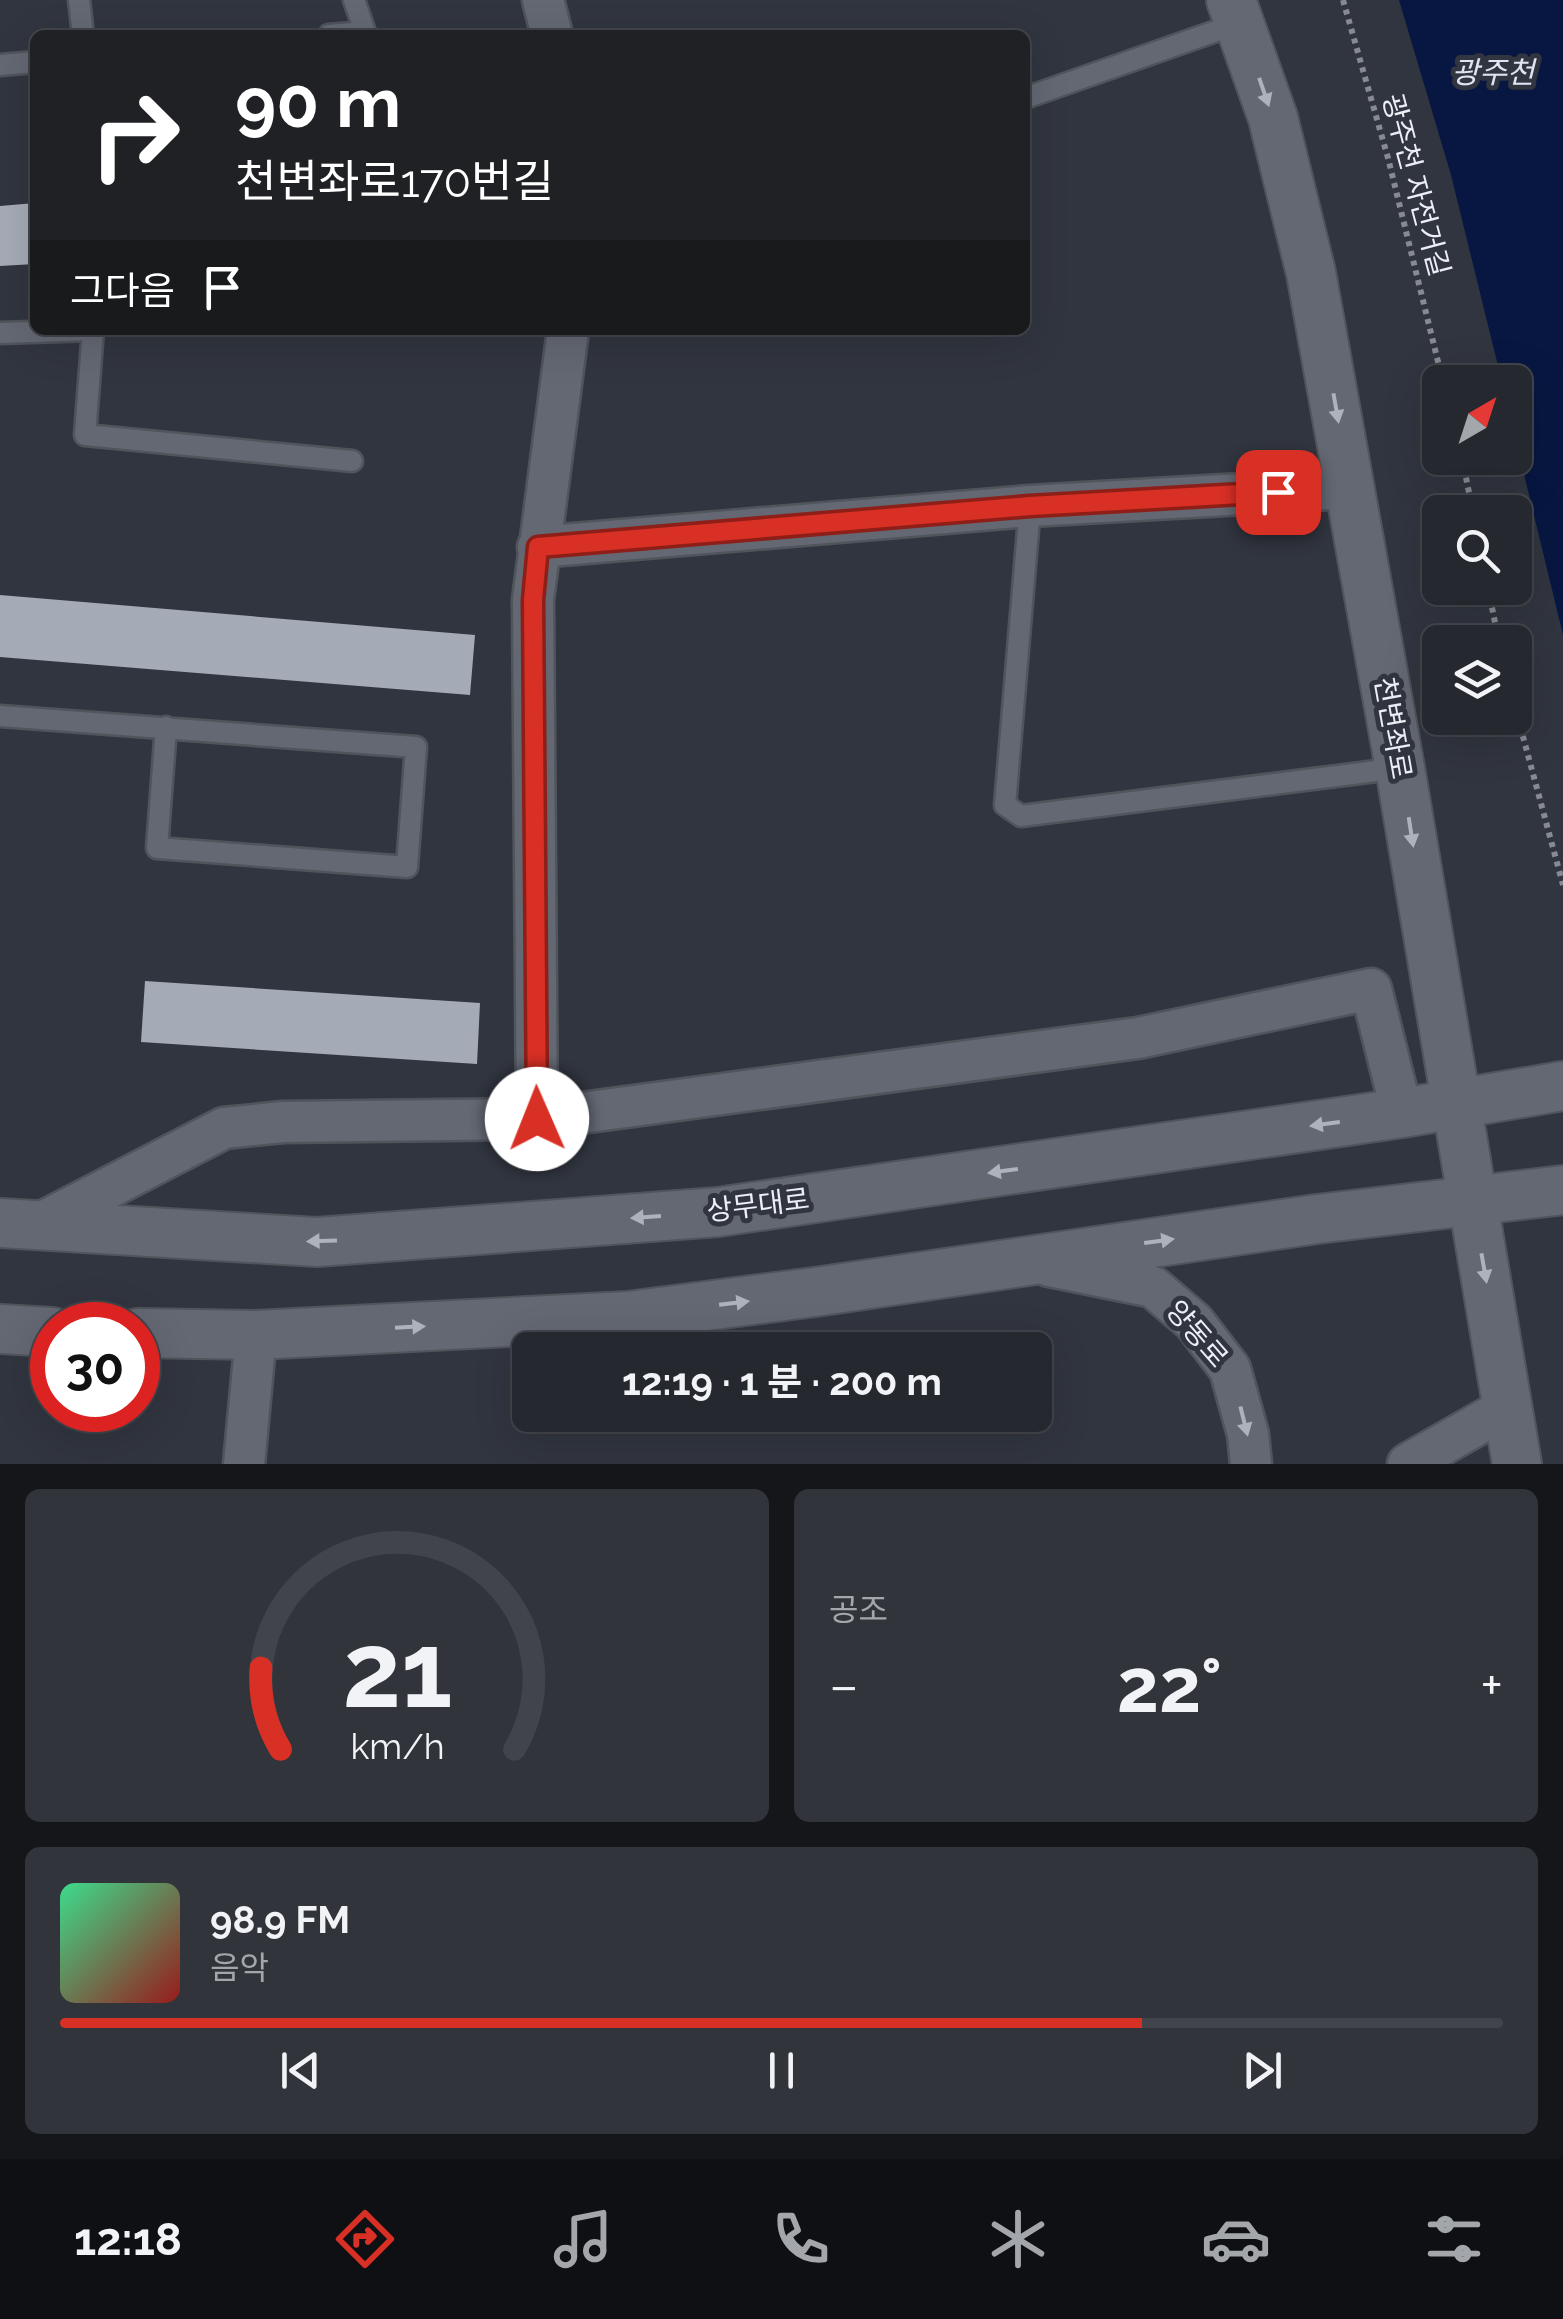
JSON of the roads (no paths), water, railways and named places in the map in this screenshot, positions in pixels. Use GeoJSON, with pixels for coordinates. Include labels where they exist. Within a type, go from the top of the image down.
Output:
{"type":"FeatureCollection","features":[{"type":"Feature","properties":{"kind":"street"},"geometry":{"type":"LineString","coordinates":[[543,0],[551,30]]}},
{"type":"Feature","properties":{"kind":"street","name":"천변좌로"},"geometry":{"type":"LineString","coordinates":[[1235,12],[1273,118],[1311,273],[1400,768],[1517,1464]]}},
{"type":"Feature","properties":{"kind":"street"},"geometry":{"type":"LineString","coordinates":[[537,1119],[533,600],[567,335]]}},
{"type":"Feature","properties":{"kind":"street"},"geometry":{"type":"LineString","coordinates":[[538,547],[1030,506],[1350,488]]}},
{"type":"Feature","properties":{"kind":"street"},"geometry":{"type":"LineString","coordinates":[[17,1225],[224,1128],[283,1122],[537,1119],[1138,1038],[1371,988],[1402,1113]]}},
{"type":"Feature","properties":{"kind":"street","name":"상무대로"},"geometry":{"type":"LineString","coordinates":[[17,1225],[317,1242],[718,1212],[1563,1086]]}},
{"type":"Feature","properties":{"kind":"street"},"geometry":{"type":"LineString","coordinates":[[160,1333],[256,1334],[628,1316],[1472,1199],[1542,1193]]}},
{"type":"Feature","properties":{"kind":"street","name":"양동로"},"geometry":{"type":"LineString","coordinates":[[1015,1262],[1093,1272],[1154,1287],[1194,1322],[1230,1369],[1248,1434],[1251,1464]]}},
{"type":"Feature","properties":{"kind":"street"},"geometry":{"type":"LineString","coordinates":[[0,1329],[30,1331]]}},
{"type":"Feature","properties":{"kind":"street"},"geometry":{"type":"LineString","coordinates":[[244,1464],[256,1334]]}},
{"type":"Feature","properties":{"kind":"street"},"geometry":{"type":"LineString","coordinates":[[1408,1464],[1508,1407]]}},
{"type":"Feature","properties":{"kind":"lane"},"geometry":{"type":"LineString","coordinates":[[79,0],[82,30]]}},
{"type":"Feature","properties":{"kind":"lane"},"geometry":{"type":"LineString","coordinates":[[354,0],[364,30]]}},
{"type":"Feature","properties":{"kind":"lane"},"geometry":{"type":"LineString","coordinates":[[1030,96],[1235,12]]}},
{"type":"Feature","properties":{"kind":"lane"},"geometry":{"type":"LineString","coordinates":[[0,65],[30,62]]}},
{"type":"Feature","properties":{"kind":"lane"},"geometry":{"type":"LineString","coordinates":[[0,333],[30,332]]}},
{"type":"Feature","properties":{"kind":"lane"},"geometry":{"type":"LineString","coordinates":[[93,335],[85,435],[352,461]]}},
{"type":"Feature","properties":{"kind":"lane"},"geometry":{"type":"LineString","coordinates":[[1030,506],[1004,805],[1021,816],[1400,768]]}},
{"type":"Feature","properties":{"kind":"lane"},"geometry":{"type":"LineString","coordinates":[[0,716],[166,727],[416,747],[406,868],[157,848],[166,727]]}},
{"type":"Feature","properties":{"kind":"water","name":"광주천"},"geometry":{"type":"Polygon","coordinates":[[[1399,0],[1563,0],[1563,635],[1524,475],[1532,475],[1532,365],[1498,365],[1451,175],[1399,0]]]}}]}
